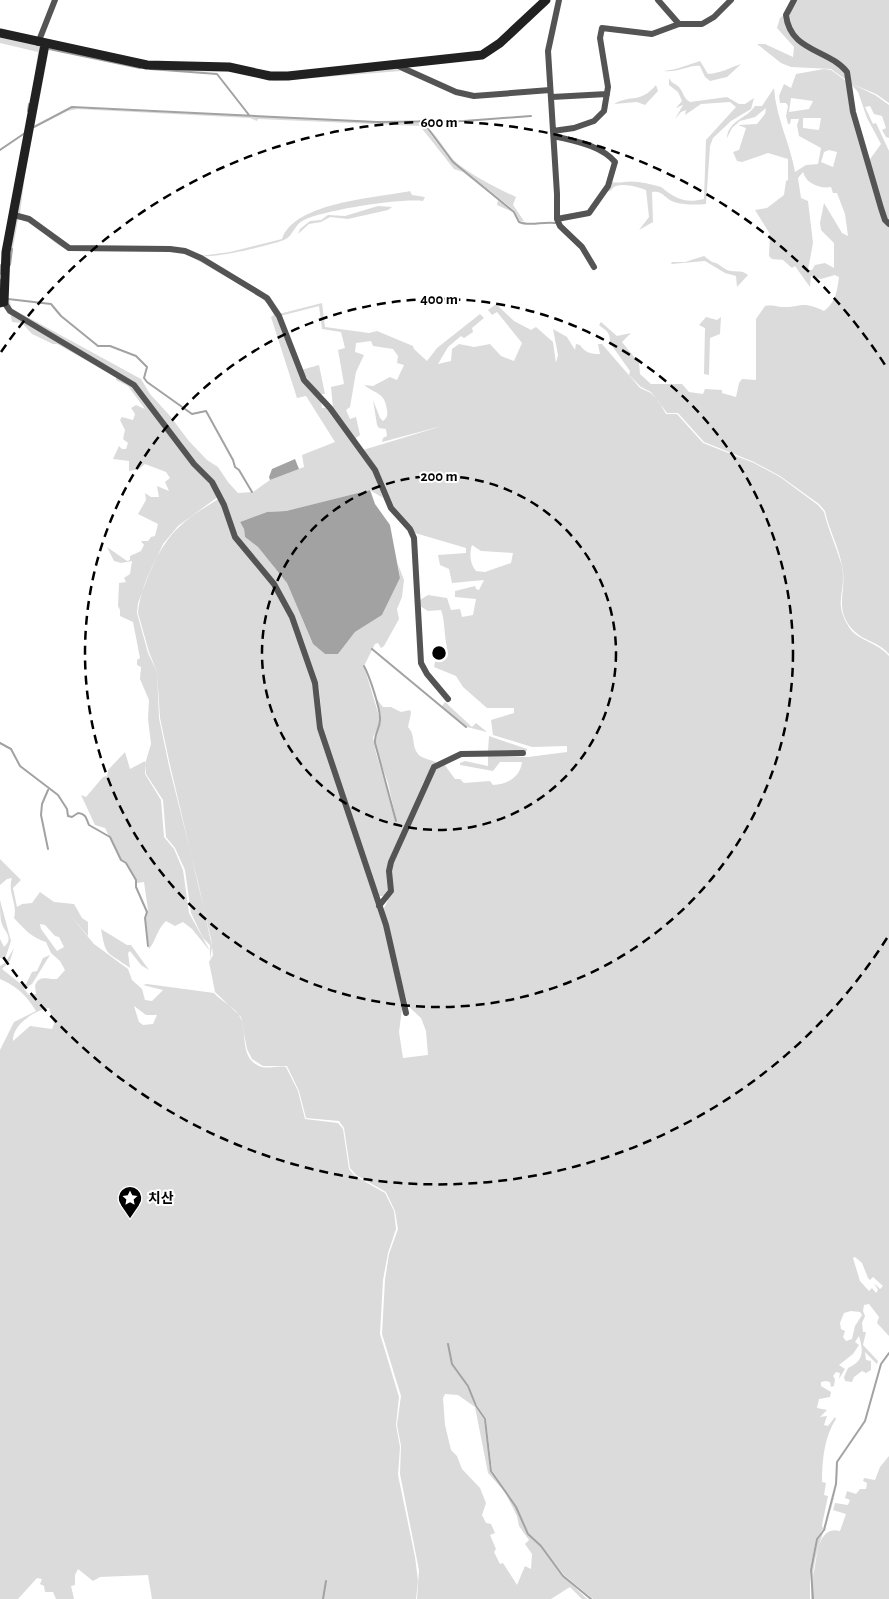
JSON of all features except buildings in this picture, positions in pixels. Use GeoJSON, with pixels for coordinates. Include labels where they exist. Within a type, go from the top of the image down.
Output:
{"type":"FeatureCollection","features":[{"type":"Feature","properties":{"kind":"street"},"geometry":{"type":"LineString","coordinates":[[55,0],[42,44],[14,215],[6,252],[2,303],[10,311],[130,382],[194,464],[212,482],[224,505],[235,537],[270,577],[292,617],[301,648],[315,682],[320,728],[388,933],[406,1012]]}},
{"type":"Feature","properties":{"kind":"street"},"geometry":{"type":"LineString","coordinates":[[0,33],[42,44],[147,65],[229,67],[270,76],[482,55],[500,43],[546,0]]}},
{"type":"Feature","properties":{"kind":"street"},"geometry":{"type":"LineString","coordinates":[[560,0],[548,51],[554,133],[557,219],[560,226],[582,248],[594,267]]}},
{"type":"Feature","properties":{"kind":"street"},"geometry":{"type":"LineString","coordinates":[[658,0],[679,24]]}},
{"type":"Feature","properties":{"kind":"street"},"geometry":{"type":"LineString","coordinates":[[554,133],[594,121],[604,111],[608,87],[600,38],[602,28],[652,34],[679,24],[702,24],[714,17],[731,0]]}},
{"type":"Feature","properties":{"kind":"street"},"geometry":{"type":"LineString","coordinates":[[794,0],[786,14],[790,30],[806,46],[842,66],[847,72],[857,128],[880,208],[885,220],[889,224]]}},
{"type":"Feature","properties":{"kind":"street"},"geometry":{"type":"LineString","coordinates":[[396,65],[456,92],[474,96],[607,94]]}},
{"type":"Feature","properties":{"kind":"street"},"geometry":{"type":"LineString","coordinates":[[554,133],[604,152],[615,162],[608,186],[588,213],[557,219]]}},
{"type":"Feature","properties":{"kind":"street"},"geometry":{"type":"LineString","coordinates":[[14,215],[29,219],[58,242],[69,248],[170,249],[185,251],[209,262],[267,298],[279,316],[304,380],[330,408],[370,463],[391,508],[413,534],[421,663],[427,674],[448,699]]}},
{"type":"Feature","properties":{"kind":"street"},"geometry":{"type":"LineString","coordinates":[[379,906],[390,891],[390,866],[434,767],[462,754],[523,752]]}},
{"type":"Feature","properties":{"kind":"shaded area"},"geometry":{"type":"Polygon","coordinates":[[[795,0],[889,0],[889,103],[876,94],[852,84],[875,95],[889,105],[889,138],[886,137],[882,130],[886,128],[882,116],[874,114],[870,106],[865,107],[873,124],[876,123],[889,151],[889,223],[868,162],[881,144],[867,118],[858,92],[850,83],[848,72],[814,51],[790,30],[789,8],[795,0]]]}},
{"type":"Feature","properties":{"kind":"shaded area"},"geometry":{"type":"Polygon","coordinates":[[[785,14],[799,41],[841,66],[849,82],[831,69],[791,67],[781,63],[757,44],[765,44],[793,57],[794,47],[777,28],[780,18],[785,14]]]}},
{"type":"Feature","properties":{"kind":"shaded area"},"geometry":{"type":"Polygon","coordinates":[[[0,35],[40,44],[42,51],[14,206],[10,210],[26,134],[38,52],[0,43],[0,35]]]}},
{"type":"Feature","properties":{"kind":"shaded area"},"geometry":{"type":"Polygon","coordinates":[[[47,47],[102,57],[233,70],[267,76],[394,68],[401,71],[275,81],[233,72],[165,71],[49,49],[25,175],[20,214],[17,214],[47,47]]]}},
{"type":"Feature","properties":{"kind":"shaded area"},"geometry":{"type":"Polygon","coordinates":[[[700,61],[708,74],[741,64],[727,77],[710,81],[705,77],[700,66],[664,71],[700,61]]]}},
{"type":"Feature","properties":{"kind":"shaded area"},"geometry":{"type":"Polygon","coordinates":[[[824,69],[831,70],[849,83],[852,112],[889,225],[889,654],[881,647],[862,637],[847,623],[842,607],[843,575],[841,559],[825,511],[819,504],[780,476],[754,462],[704,442],[678,413],[667,413],[651,392],[641,387],[629,375],[630,371],[610,343],[609,334],[599,325],[601,322],[617,336],[631,333],[622,342],[639,363],[640,374],[651,384],[682,384],[689,392],[703,394],[705,389],[722,390],[722,393],[736,397],[739,383],[742,379],[756,380],[756,319],[765,306],[788,307],[806,305],[824,311],[828,308],[837,292],[839,277],[835,275],[821,279],[811,276],[810,287],[795,266],[792,268],[783,260],[772,259],[769,256],[770,234],[755,210],[767,208],[784,195],[786,181],[788,180],[788,159],[768,153],[742,162],[737,161],[733,152],[739,150],[746,128],[738,125],[757,124],[765,114],[766,108],[755,117],[740,121],[732,128],[727,138],[728,132],[734,123],[755,106],[762,106],[774,88],[777,110],[795,172],[806,165],[818,164],[821,148],[799,136],[797,125],[799,119],[791,119],[790,124],[788,124],[786,116],[788,106],[786,103],[780,103],[779,96],[784,84],[791,88],[796,74],[824,69]],[[791,98],[789,112],[809,109],[813,101],[791,98]],[[803,118],[803,128],[819,130],[821,118],[803,118]],[[829,150],[824,152],[821,162],[833,167],[837,152],[829,150]],[[803,172],[798,178],[801,198],[808,201],[813,243],[808,270],[812,270],[815,265],[825,263],[834,268],[834,243],[821,230],[820,223],[824,203],[842,233],[848,236],[845,214],[837,193],[833,193],[831,187],[823,187],[811,183],[803,172]]]}},
{"type":"Feature","properties":{"kind":"shaded area"},"geometry":{"type":"Polygon","coordinates":[[[669,78],[679,87],[690,102],[727,97],[739,104],[745,104],[754,98],[751,109],[731,121],[713,138],[710,146],[706,204],[678,203],[671,201],[659,192],[652,192],[653,222],[639,230],[649,217],[646,190],[623,185],[616,186],[605,192],[612,182],[631,181],[643,183],[661,187],[680,199],[691,201],[704,199],[706,140],[736,107],[730,102],[701,104],[685,115],[686,110],[681,112],[675,119],[683,105],[676,108],[682,101],[678,92],[669,85],[669,78]]]}},
{"type":"Feature","properties":{"kind":"shaded area"},"geometry":{"type":"Polygon","coordinates":[[[656,85],[658,91],[645,105],[637,102],[614,104],[625,99],[645,95],[656,85]]]}},
{"type":"Feature","properties":{"kind":"shaded area"},"geometry":{"type":"Polygon","coordinates":[[[73,108],[422,123],[448,157],[513,212],[497,205],[498,200],[463,172],[454,169],[420,126],[258,119],[257,121],[250,118],[77,109],[68,111],[38,126],[73,108]]]}},
{"type":"Feature","properties":{"kind":"shaded area"},"geometry":{"type":"Polygon","coordinates":[[[428,128],[458,164],[486,182],[516,197],[513,205],[524,221],[520,221],[515,211],[453,161],[428,128]]]}},
{"type":"Feature","properties":{"kind":"shaded area"},"geometry":{"type":"Polygon","coordinates":[[[410,191],[412,195],[425,197],[423,201],[398,201],[328,212],[304,220],[286,239],[279,242],[229,254],[200,256],[230,252],[282,239],[290,227],[302,217],[319,209],[410,191]]]}},
{"type":"Feature","properties":{"kind":"shaded area"},"geometry":{"type":"Polygon","coordinates":[[[378,206],[392,207],[388,210],[348,219],[330,217],[321,222],[309,224],[298,234],[300,229],[310,221],[321,220],[328,215],[345,216],[378,206]]]}},
{"type":"Feature","properties":{"kind":"shaded area"},"geometry":{"type":"Polygon","coordinates":[[[17,218],[25,220],[32,223],[57,243],[71,250],[62,247],[27,221],[18,220],[7,281],[7,299],[10,301],[11,308],[141,379],[150,394],[171,417],[188,440],[207,460],[218,467],[238,493],[253,492],[270,480],[304,467],[302,455],[335,442],[306,396],[297,398],[271,317],[274,315],[269,305],[258,295],[185,253],[201,259],[252,289],[271,304],[301,377],[321,401],[322,408],[330,408],[371,467],[383,498],[370,490],[286,511],[267,512],[240,522],[244,529],[245,537],[258,547],[287,583],[313,644],[325,654],[338,654],[355,632],[382,615],[400,578],[398,564],[404,580],[402,597],[397,609],[399,619],[384,646],[381,648],[378,643],[375,644],[364,666],[379,716],[379,726],[373,737],[376,753],[397,824],[388,783],[377,752],[375,735],[380,726],[381,715],[375,697],[383,707],[391,707],[401,712],[410,710],[408,727],[412,733],[416,751],[421,757],[436,762],[424,781],[390,859],[388,873],[389,888],[385,896],[378,896],[324,736],[319,688],[298,635],[292,611],[271,576],[237,536],[225,502],[213,480],[192,459],[132,382],[7,308],[5,277],[15,219],[17,218]]]}},
{"type":"Feature","properties":{"kind":"shaded area"},"geometry":{"type":"Polygon","coordinates":[[[704,256],[727,270],[743,272],[748,275],[737,287],[736,276],[725,273],[705,261],[671,264],[672,262],[685,262],[704,256]]]}},
{"type":"Feature","properties":{"kind":"shaded area"},"geometry":{"type":"Polygon","coordinates":[[[322,303],[325,327],[369,333],[377,331],[413,346],[427,361],[437,348],[480,314],[484,318],[472,328],[473,332],[464,338],[461,336],[448,347],[438,364],[451,361],[452,349],[459,344],[474,347],[490,344],[501,356],[514,361],[522,343],[497,312],[492,315],[488,310],[496,304],[514,321],[531,330],[536,327],[553,342],[556,363],[558,355],[553,329],[567,337],[575,350],[576,344],[588,352],[600,354],[598,344],[602,344],[640,388],[651,393],[666,414],[677,414],[703,443],[754,463],[780,477],[818,505],[824,512],[841,563],[843,581],[841,603],[845,620],[854,633],[880,648],[889,656],[889,1336],[877,1323],[879,1317],[869,1304],[864,1305],[863,1311],[865,1316],[862,1323],[863,1332],[866,1332],[863,1345],[878,1361],[877,1364],[865,1352],[866,1360],[871,1361],[871,1370],[866,1373],[862,1371],[854,1377],[852,1382],[845,1381],[844,1377],[848,1368],[857,1362],[861,1356],[862,1347],[859,1336],[855,1342],[859,1345],[853,1354],[839,1365],[845,1369],[839,1379],[840,1373],[836,1372],[833,1376],[835,1379],[834,1386],[831,1387],[830,1382],[821,1382],[821,1386],[831,1392],[830,1397],[819,1399],[817,1408],[827,1410],[820,1417],[827,1416],[824,1425],[828,1426],[835,1417],[836,1419],[826,1441],[823,1458],[822,1482],[826,1483],[824,1495],[828,1496],[822,1525],[823,1529],[816,1539],[810,1570],[810,1599],[593,1599],[564,1575],[541,1545],[529,1534],[541,1546],[563,1576],[587,1599],[582,1599],[570,1587],[551,1599],[417,1599],[419,1570],[400,1474],[401,1446],[397,1425],[401,1396],[382,1334],[385,1280],[389,1254],[398,1229],[395,1211],[386,1192],[356,1175],[350,1168],[344,1128],[339,1121],[306,1118],[299,1091],[287,1066],[263,1066],[252,1059],[247,1049],[241,1017],[215,992],[209,962],[213,955],[211,939],[160,718],[157,672],[138,613],[147,579],[158,555],[179,527],[199,511],[220,498],[228,523],[269,578],[287,610],[310,669],[318,721],[385,926],[402,1009],[399,1032],[403,1058],[428,1055],[426,1031],[421,1018],[408,1006],[383,910],[390,896],[391,867],[435,769],[444,764],[455,779],[460,779],[464,783],[490,781],[493,785],[508,782],[516,776],[522,762],[500,762],[493,771],[460,765],[460,763],[465,761],[488,766],[488,756],[528,757],[567,752],[567,746],[532,747],[493,735],[491,720],[514,713],[514,708],[487,708],[463,687],[456,676],[434,667],[436,657],[447,647],[443,618],[441,610],[428,611],[420,606],[420,600],[428,595],[447,598],[451,610],[460,609],[462,617],[473,615],[476,599],[455,597],[455,591],[475,586],[479,590],[484,580],[452,583],[449,569],[440,565],[438,555],[466,553],[466,548],[415,533],[393,507],[363,450],[442,426],[382,442],[383,438],[387,436],[386,429],[379,428],[377,425],[373,400],[383,421],[387,415],[386,404],[379,394],[364,385],[373,386],[390,377],[397,380],[404,365],[397,363],[398,356],[393,349],[373,346],[371,341],[356,343],[355,352],[364,355],[356,372],[350,407],[346,410],[350,419],[356,417],[360,435],[355,439],[333,408],[331,387],[344,384],[338,350],[345,348],[341,332],[322,329],[319,306],[280,316],[279,314],[322,303]],[[472,545],[471,562],[476,571],[485,572],[511,563],[513,553],[481,551],[472,545]],[[855,1257],[853,1258],[860,1281],[869,1291],[872,1288],[876,1293],[878,1290],[874,1283],[880,1289],[883,1286],[873,1277],[870,1280],[862,1263],[855,1257]],[[851,1311],[844,1313],[840,1323],[841,1329],[845,1331],[843,1337],[846,1341],[852,1339],[855,1326],[862,1315],[860,1312],[851,1311]],[[447,1342],[452,1364],[468,1386],[472,1398],[469,1386],[453,1364],[447,1342]],[[445,1394],[443,1398],[445,1425],[451,1450],[457,1456],[462,1469],[480,1488],[486,1503],[482,1515],[486,1523],[491,1524],[495,1533],[490,1535],[496,1549],[494,1552],[500,1564],[503,1563],[517,1585],[525,1566],[531,1569],[532,1554],[525,1544],[529,1540],[519,1526],[517,1516],[505,1492],[488,1473],[475,1407],[458,1395],[445,1394]],[[472,1398],[475,1407],[485,1421],[491,1471],[516,1508],[529,1534],[516,1506],[492,1470],[486,1419],[472,1398]]]}},
{"type":"Feature","properties":{"kind":"shaded area"},"geometry":{"type":"Polygon","coordinates":[[[10,313],[130,384],[219,496],[178,526],[163,544],[138,603],[137,613],[148,653],[157,672],[159,718],[212,947],[210,959],[210,945],[203,938],[191,913],[185,870],[175,848],[166,837],[163,800],[146,774],[145,764],[151,744],[148,719],[149,700],[140,679],[141,667],[137,665],[137,660],[140,658],[133,622],[120,616],[118,606],[119,583],[126,582],[124,578],[130,574],[132,561],[121,563],[114,561],[107,547],[127,561],[130,560],[130,556],[141,551],[144,545],[141,541],[148,541],[151,537],[155,536],[158,524],[138,514],[146,500],[145,493],[151,497],[159,497],[157,486],[169,491],[165,482],[170,478],[166,472],[145,464],[139,469],[129,471],[129,461],[113,459],[119,446],[122,449],[126,449],[128,443],[123,439],[125,430],[120,420],[122,417],[133,420],[135,414],[131,408],[136,405],[145,409],[128,386],[116,380],[116,377],[57,344],[32,334],[22,323],[12,322],[10,313]]]}},
{"type":"Feature","properties":{"kind":"shaded area"},"geometry":{"type":"Polygon","coordinates":[[[706,317],[717,320],[721,317],[720,334],[710,338],[709,375],[704,374],[705,328],[699,325],[706,317]]]}},
{"type":"Feature","properties":{"kind":"shaded area"},"geometry":{"type":"Polygon","coordinates":[[[319,365],[325,394],[319,394],[301,370],[319,365]]]}},
{"type":"Feature","properties":{"kind":"shaded area"},"geometry":{"type":"Polygon","coordinates":[[[295,459],[299,469],[270,480],[269,477],[272,469],[295,459]]]}},
{"type":"Feature","properties":{"kind":"shaded area"},"geometry":{"type":"Polygon","coordinates":[[[370,490],[375,504],[390,525],[400,578],[382,615],[355,632],[338,654],[325,654],[313,644],[287,583],[258,547],[245,537],[244,529],[240,522],[267,512],[286,511],[370,490]]]}},
{"type":"Feature","properties":{"kind":"shaded area"},"geometry":{"type":"Polygon","coordinates":[[[445,702],[472,727],[476,723],[487,732],[467,727],[442,706],[445,702]]]}},
{"type":"Feature","properties":{"kind":"shaded area"},"geometry":{"type":"Polygon","coordinates":[[[489,736],[527,749],[527,751],[488,751],[489,736]]]}},
{"type":"Feature","properties":{"kind":"shaded area"},"geometry":{"type":"Polygon","coordinates":[[[125,752],[130,769],[145,761],[145,774],[161,800],[164,837],[174,849],[183,870],[189,913],[210,951],[192,929],[183,922],[175,926],[166,921],[149,949],[145,918],[148,910],[144,882],[137,883],[126,863],[121,860],[105,828],[95,825],[81,795],[86,797],[103,777],[107,776],[108,770],[125,752]]]}},
{"type":"Feature","properties":{"kind":"shaded area"},"geometry":{"type":"Polygon","coordinates":[[[0,859],[21,880],[13,888],[17,907],[22,904],[32,903],[40,892],[54,902],[74,904],[82,918],[88,922],[88,936],[69,914],[94,944],[128,969],[132,980],[142,989],[145,1000],[152,1001],[163,990],[143,985],[147,984],[214,993],[235,1010],[240,1017],[246,1050],[253,1062],[262,1067],[286,1067],[298,1091],[305,1119],[338,1123],[343,1129],[349,1169],[355,1176],[385,1193],[394,1211],[396,1229],[388,1253],[383,1280],[380,1334],[399,1397],[396,1425],[400,1447],[398,1475],[415,1557],[418,1581],[416,1599],[323,1599],[327,1580],[322,1599],[152,1599],[148,1575],[100,1577],[93,1581],[78,1569],[75,1575],[75,1585],[71,1586],[74,1599],[56,1599],[53,1592],[45,1592],[44,1586],[40,1584],[42,1579],[37,1578],[18,1599],[0,1599],[0,1050],[14,1022],[36,1011],[21,992],[0,979],[0,966],[5,963],[14,948],[10,961],[2,969],[22,985],[26,984],[32,972],[37,971],[43,958],[50,955],[32,984],[24,989],[29,995],[36,994],[35,986],[39,980],[44,978],[57,979],[65,970],[60,961],[51,953],[46,942],[32,936],[14,918],[12,878],[7,879],[0,885],[0,859]],[[40,924],[41,929],[57,951],[64,947],[59,937],[55,936],[45,925],[40,924]],[[134,1006],[139,1022],[143,1025],[153,1024],[157,1015],[146,1015],[134,1006]],[[49,1008],[31,1015],[20,1024],[16,1029],[13,1041],[30,1026],[52,1029],[54,1024],[49,1008]]]}},
{"type":"Feature","properties":{"kind":"shaded area"},"geometry":{"type":"Polygon","coordinates":[[[0,900],[11,941],[5,959],[0,958],[0,939],[4,947],[8,937],[1,921],[0,900]]]}},
{"type":"Feature","properties":{"kind":"shaded area"},"geometry":{"type":"Polygon","coordinates":[[[101,929],[127,945],[131,945],[149,970],[141,965],[130,951],[128,953],[130,968],[112,956],[106,950],[101,929]]]}},
{"type":"Feature","properties":{"kind":"shaded area"},"geometry":{"type":"Polygon","coordinates":[[[889,1456],[889,1599],[811,1599],[811,1570],[817,1539],[823,1532],[813,1577],[822,1539],[826,1533],[832,1530],[840,1531],[846,1514],[833,1510],[835,1503],[848,1505],[850,1500],[845,1498],[847,1491],[856,1494],[860,1489],[866,1489],[867,1483],[863,1481],[864,1478],[875,1480],[880,1467],[889,1456]]]}},
{"type":"Feature","properties":{"kind":"waterway"},"geometry":{"type":"LineString","coordinates":[[49,49],[140,68]]}},
{"type":"Feature","properties":{"kind":"waterway"},"geometry":{"type":"LineString","coordinates":[[150,69],[217,74],[249,115]]}},
{"type":"Feature","properties":{"kind":"waterway"},"geometry":{"type":"LineString","coordinates":[[28,111],[29,104]]}},
{"type":"Feature","properties":{"kind":"waterway"},"geometry":{"type":"LineString","coordinates":[[34,127],[72,107],[377,122],[464,121],[531,116]]}},
{"type":"Feature","properties":{"kind":"waterway"},"geometry":{"type":"LineString","coordinates":[[423,122],[453,162],[514,212],[519,222],[528,224],[555,223]]}},
{"type":"Feature","properties":{"kind":"waterway"},"geometry":{"type":"LineString","coordinates":[[0,150],[25,133]]}},
{"type":"Feature","properties":{"kind":"waterway"},"geometry":{"type":"LineString","coordinates":[[10,265],[12,249]]}},
{"type":"Feature","properties":{"kind":"waterway"},"geometry":{"type":"LineString","coordinates":[[0,274],[1,265]]}},
{"type":"Feature","properties":{"kind":"waterway"},"geometry":{"type":"LineString","coordinates":[[0,280],[0,290]]}},
{"type":"Feature","properties":{"kind":"waterway"},"geometry":{"type":"LineString","coordinates":[[8,299],[51,304],[61,316],[98,346],[110,346],[136,356],[147,367],[144,378],[147,382],[192,414],[206,411],[235,467],[239,470],[252,492]]}},
{"type":"Feature","properties":{"kind":"waterway"},"geometry":{"type":"LineString","coordinates":[[372,649],[466,727]]}},
{"type":"Feature","properties":{"kind":"waterway"},"geometry":{"type":"LineString","coordinates":[[364,666],[372,684],[379,709],[380,723],[375,736],[375,743],[396,821]]}},
{"type":"Feature","properties":{"kind":"waterway"},"geometry":{"type":"LineString","coordinates":[[0,743],[11,749],[20,766],[58,795],[67,809],[68,816],[72,817],[78,813],[83,814],[89,825],[110,837],[121,860],[126,863],[136,880],[136,887],[147,912],[145,918],[148,946]]}},
{"type":"Feature","properties":{"kind":"waterway"},"geometry":{"type":"LineString","coordinates":[[48,790],[42,804],[41,815],[48,849]]}},
{"type":"Feature","properties":{"kind":"waterway"},"geometry":{"type":"LineString","coordinates":[[448,1344],[452,1364],[468,1386],[476,1406],[485,1419],[491,1471],[516,1507],[528,1534],[541,1546],[563,1576],[591,1599]]}},
{"type":"Feature","properties":{"kind":"waterway"},"geometry":{"type":"LineString","coordinates":[[813,1599],[811,1570],[817,1539],[824,1530],[836,1484],[837,1462],[865,1421],[881,1364],[889,1353]]}},
{"type":"Feature","properties":{"kind":"waterway"},"geometry":{"type":"LineString","coordinates":[[323,1599],[326,1581]]}},
{"type":"Feature","properties":{"kind":"place","name":"치산"},"geometry":{"type":"Point","coordinates":[130,1219]}}]}
